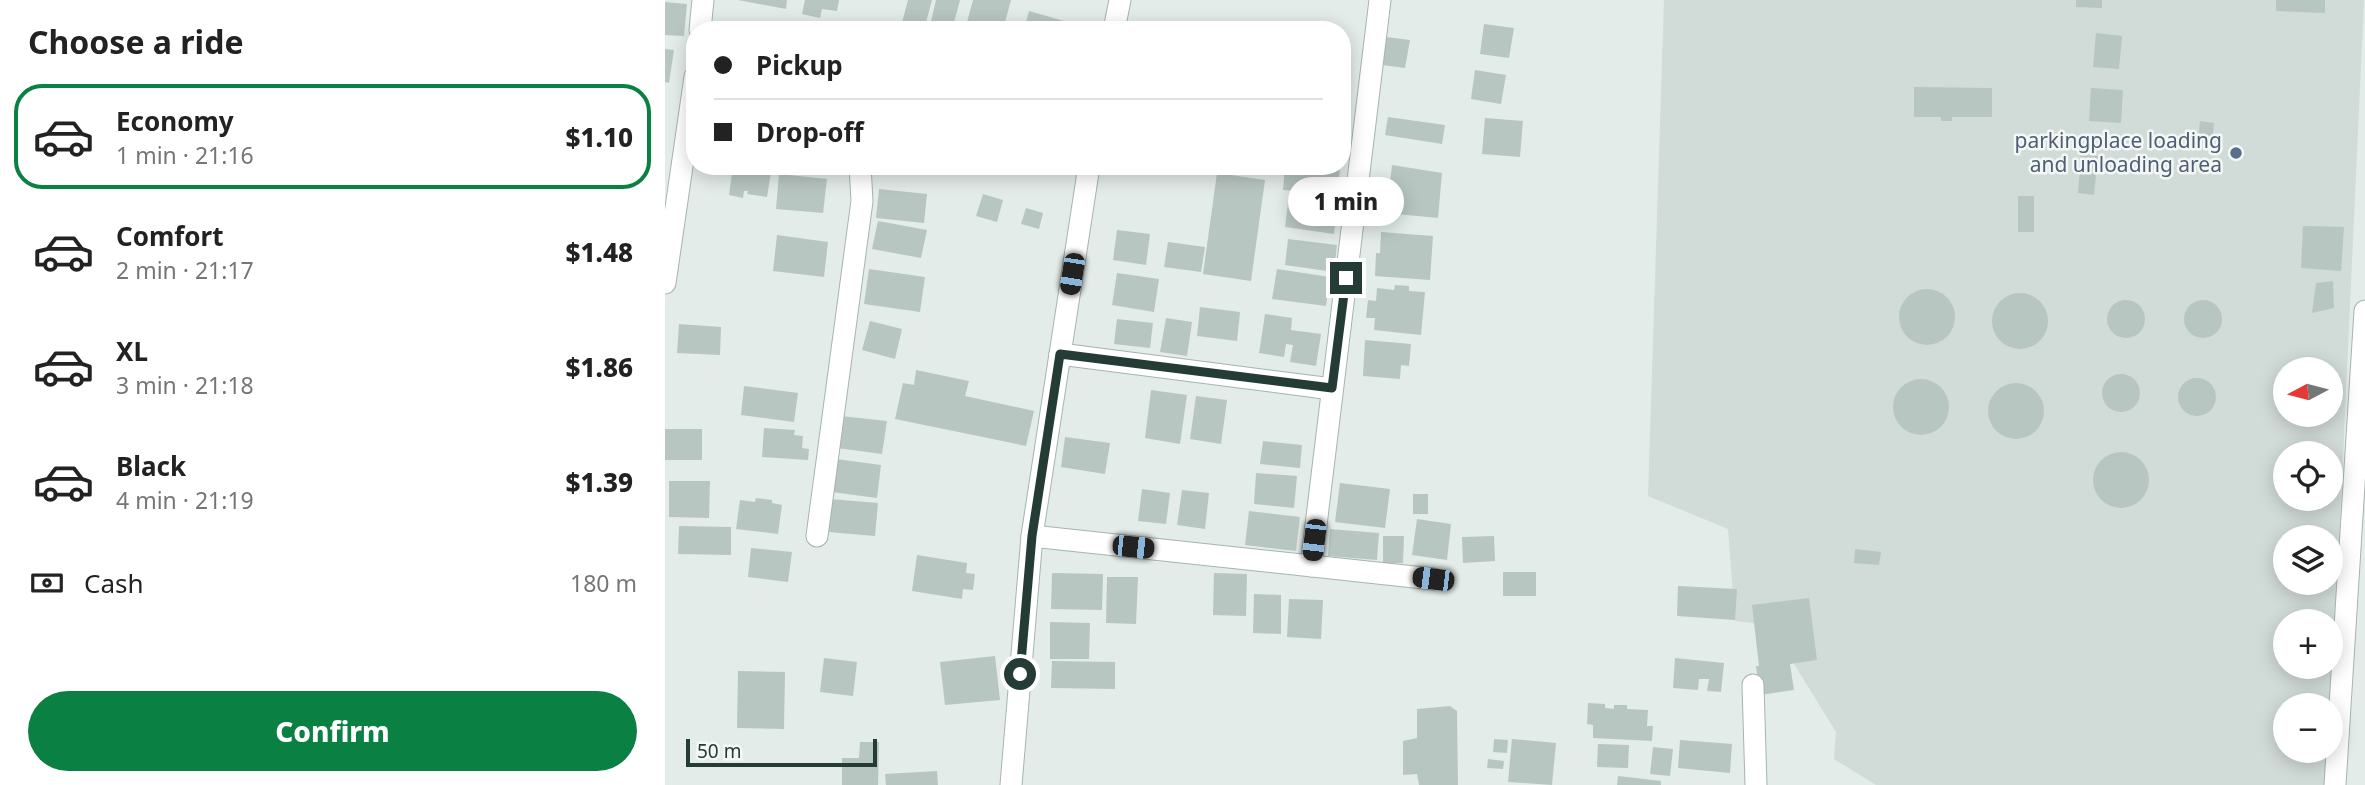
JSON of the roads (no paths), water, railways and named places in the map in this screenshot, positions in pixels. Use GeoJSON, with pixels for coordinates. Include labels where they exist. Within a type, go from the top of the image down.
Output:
{"type":"FeatureCollection","features":[{"type":"Feature","properties":{"kind":"street"},"geometry":{"type":"LineString","coordinates":[[701,21],[703,0]]}},
{"type":"Feature","properties":{"kind":"street"},"geometry":{"type":"LineString","coordinates":[[1116,21],[1119,0]]}},
{"type":"Feature","properties":{"kind":"street"},"geometry":{"type":"LineString","coordinates":[[1311,566],[1380,0]]}},
{"type":"Feature","properties":{"kind":"street"},"geometry":{"type":"LineString","coordinates":[[665,283],[686,158]]}},
{"type":"Feature","properties":{"kind":"street"},"geometry":{"type":"LineString","coordinates":[[817,536],[862,201],[861,175]]}},
{"type":"Feature","properties":{"kind":"street"},"geometry":{"type":"LineString","coordinates":[[1011,785],[1032,536],[1088,175]]}},
{"type":"Feature","properties":{"kind":"street"},"geometry":{"type":"LineString","coordinates":[[2335,785],[2365,311]]}},
{"type":"Feature","properties":{"kind":"street"},"geometry":{"type":"LineString","coordinates":[[1060,354],[1332,388]]}},
{"type":"Feature","properties":{"kind":"street"},"geometry":{"type":"LineString","coordinates":[[1032,536],[1433,579]]}},
{"type":"Feature","properties":{"kind":"street"},"geometry":{"type":"LineString","coordinates":[[1753,685],[1756,785]]}},
{"type":"Feature","properties":{"kind":"place","name":"parkingplace loading and unloading area"},"geometry":{"type":"Point","coordinates":[2236,153]}}]}
